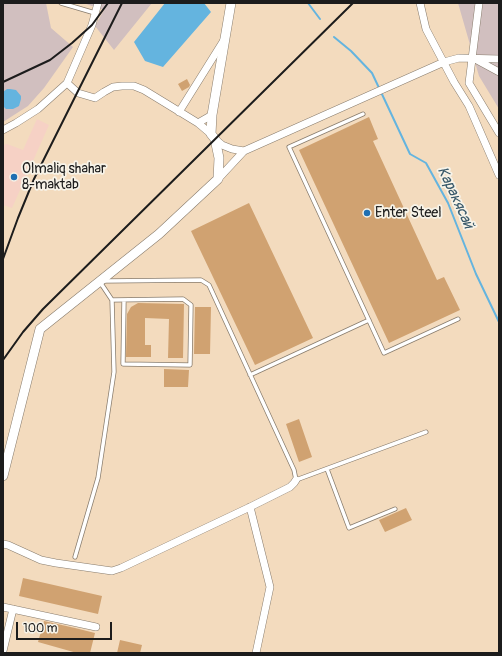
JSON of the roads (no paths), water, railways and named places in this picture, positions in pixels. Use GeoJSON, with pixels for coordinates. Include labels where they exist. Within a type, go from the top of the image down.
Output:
{"type":"FeatureCollection","features":[{"type":"Feature","properties":{"kind":"street"},"geometry":{"type":"LineString","coordinates":[[3,130],[38,109],[67,84],[92,25],[98,3]]}},
{"type":"Feature","properties":{"kind":"street"},"geometry":{"type":"LineString","coordinates":[[218,179],[220,158],[213,136],[212,115],[231,3]]}},
{"type":"Feature","properties":{"kind":"street"},"geometry":{"type":"LineString","coordinates":[[420,3],[426,29],[454,82],[469,106],[499,175]]}},
{"type":"Feature","properties":{"kind":"street"},"geometry":{"type":"LineString","coordinates":[[479,3],[470,82],[499,133]]}},
{"type":"Feature","properties":{"kind":"street"},"geometry":{"type":"LineString","coordinates":[[179,112],[225,38]]}},
{"type":"Feature","properties":{"kind":"street"},"geometry":{"type":"LineString","coordinates":[[3,476],[40,329],[159,234],[218,179],[244,150],[444,62],[460,58],[499,59]]}},
{"type":"Feature","properties":{"kind":"street"},"geometry":{"type":"LineString","coordinates":[[473,58],[499,72]]}},
{"type":"Feature","properties":{"kind":"street"},"geometry":{"type":"LineString","coordinates":[[67,84],[78,93],[95,98],[113,87],[134,86],[144,90],[198,123],[222,145],[232,149],[244,150]]}},
{"type":"Feature","properties":{"kind":"street"},"geometry":{"type":"LineString","coordinates":[[198,123],[212,115]]}},
{"type":"Feature","properties":{"kind":"street"},"geometry":{"type":"LineString","coordinates":[[3,544],[41,560],[112,571],[122,568],[250,507],[290,487],[296,480]]}},
{"type":"Feature","properties":{"kind":"street"},"geometry":{"type":"LineString","coordinates":[[250,507],[270,587],[256,653]]}},
{"type":"Feature","properties":{"kind":"street"},"geometry":{"type":"LineString","coordinates":[[3,607],[96,627]]}},
{"type":"Feature","properties":{"kind":"street"},"geometry":{"type":"LineString","coordinates":[[3,651],[13,609]]}},
{"type":"Feature","properties":{"kind":"lane"},"geometry":{"type":"LineString","coordinates":[[61,3],[95,13]]}},
{"type":"Feature","properties":{"kind":"lane"},"geometry":{"type":"LineString","coordinates":[[363,114],[290,147],[384,353],[458,319]]}},
{"type":"Feature","properties":{"kind":"lane"},"geometry":{"type":"LineString","coordinates":[[100,281],[201,280],[210,285],[294,470],[296,480],[426,432]]}},
{"type":"Feature","properties":{"kind":"lane"},"geometry":{"type":"LineString","coordinates":[[74,556],[98,478],[114,372],[112,300],[100,281]]}},
{"type":"Feature","properties":{"kind":"lane"},"geometry":{"type":"LineString","coordinates":[[112,300],[183,299],[191,305],[190,365],[123,364],[124,300]]}},
{"type":"Feature","properties":{"kind":"lane"},"geometry":{"type":"LineString","coordinates":[[250,375],[369,320]]}},
{"type":"Feature","properties":{"kind":"lane"},"geometry":{"type":"LineString","coordinates":[[327,469],[349,528],[395,509]]}},
{"type":"Feature","properties":{"kind":"water"},"geometry":{"type":"Polygon","coordinates":[[[165,3],[204,3],[211,12],[163,67],[145,61],[134,42],[165,3]]]}},
{"type":"Feature","properties":{"kind":"water"},"geometry":{"type":"Polygon","coordinates":[[[7,89],[16,90],[21,96],[19,106],[13,109],[6,109],[3,106],[3,92],[7,89]]]}},
{"type":"Feature","properties":{"kind":"waterway","name":"Каракясай"},"geometry":{"type":"LineString","coordinates":[[308,3],[320,19]]}},
{"type":"Feature","properties":{"kind":"waterway","name":"Каракясай"},"geometry":{"type":"LineString","coordinates":[[334,37],[351,51],[372,73],[410,154],[426,163],[448,203],[476,274],[499,322]]}},
{"type":"Feature","properties":{"kind":"railway"},"geometry":{"type":"LineString","coordinates":[[3,82],[50,60],[92,25],[108,3]]}},
{"type":"Feature","properties":{"kind":"railway"},"geometry":{"type":"LineString","coordinates":[[3,259],[34,179],[122,3]]}},
{"type":"Feature","properties":{"kind":"railway"},"geometry":{"type":"LineString","coordinates":[[3,360],[23,332],[43,309],[353,3]]}},
{"type":"Feature","properties":{"kind":"place","name":"Olmaliq shahar 8-maktab"},"geometry":{"type":"Point","coordinates":[14,177]}},
{"type":"Feature","properties":{"kind":"place","name":"Enter Steel"},"geometry":{"type":"Point","coordinates":[367,213]}}]}
